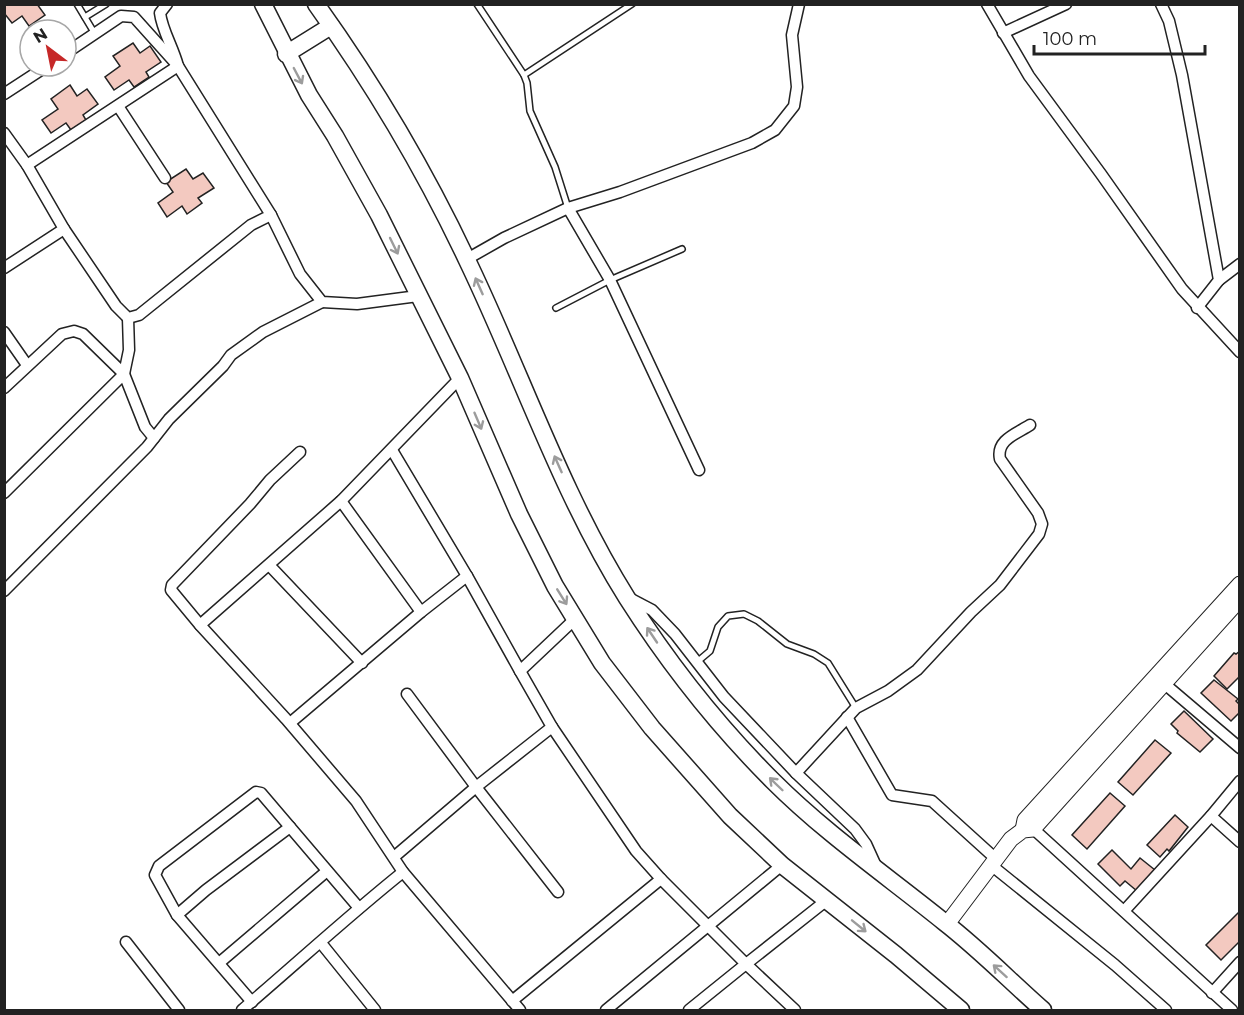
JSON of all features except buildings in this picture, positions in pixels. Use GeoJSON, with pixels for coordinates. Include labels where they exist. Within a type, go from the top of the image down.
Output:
{"type":"FeatureCollection","features":[{"type":"Feature","properties":{"kind":"main road"},"geometry":{"type":"LineString","coordinates":[[263,4],[286,54],[379,215],[460,378],[519,514],[555,586],[602,663],[622,691],[730,816],[783,865],[961,1011]]}},
{"type":"Feature","properties":{"kind":"main road"},"geometry":{"type":"LineString","coordinates":[[316,4],[379,98],[467,259],[583,518],[627,597],[695,695],[773,782],[820,824],[947,924],[1037,1009]]}},
{"type":"Feature","properties":{"kind":"main road"},"geometry":{"type":"LineString","coordinates":[[286,54],[332,26]]}},
{"type":"Feature","properties":{"kind":"street"},"geometry":{"type":"LineString","coordinates":[[167,4],[160,13],[161,25],[169,38],[178,66]]}},
{"type":"Feature","properties":{"kind":"street"},"geometry":{"type":"LineString","coordinates":[[467,259],[504,238],[568,208],[620,192],[753,144],[776,130],[794,106],[797,87],[792,35],[799,4]]}},
{"type":"Feature","properties":{"kind":"street"},"geometry":{"type":"LineString","coordinates":[[987,4],[1029,76],[1182,289],[1239,352]]}},
{"type":"Feature","properties":{"kind":"street"},"geometry":{"type":"LineString","coordinates":[[1003,33],[1066,4]]}},
{"type":"Feature","properties":{"kind":"street"},"geometry":{"type":"LineString","coordinates":[[1161,4],[1169,21],[1182,75],[1219,280]]}},
{"type":"Feature","properties":{"kind":"street"},"geometry":{"type":"LineString","coordinates":[[78,45],[121,16],[134,17],[178,66],[271,215],[300,274],[322,302]]}},
{"type":"Feature","properties":{"kind":"street"},"geometry":{"type":"LineString","coordinates":[[27,165],[178,66]]}},
{"type":"Feature","properties":{"kind":"street"},"geometry":{"type":"LineString","coordinates":[[4,94],[29,78]]}},
{"type":"Feature","properties":{"kind":"street"},"geometry":{"type":"LineString","coordinates":[[118,106],[165,178]]}},
{"type":"Feature","properties":{"kind":"street"},"geometry":{"type":"LineString","coordinates":[[4,133],[27,165],[64,229],[116,306],[128,318],[129,350],[124,374],[4,493]]}},
{"type":"Feature","properties":{"kind":"street"},"geometry":{"type":"LineString","coordinates":[[568,208],[610,280],[699,470]]}},
{"type":"Feature","properties":{"kind":"street"},"geometry":{"type":"LineString","coordinates":[[128,318],[139,315],[251,225],[271,215]]}},
{"type":"Feature","properties":{"kind":"street"},"geometry":{"type":"LineString","coordinates":[[4,268],[64,229]]}},
{"type":"Feature","properties":{"kind":"street"},"geometry":{"type":"LineString","coordinates":[[1197,308],[1219,280],[1239,264]]}},
{"type":"Feature","properties":{"kind":"street"},"geometry":{"type":"LineString","coordinates":[[4,591],[147,447],[175,413],[238,350],[263,332],[322,302],[357,304],[418,296]]}},
{"type":"Feature","properties":{"kind":"street"},"geometry":{"type":"LineString","coordinates":[[4,388],[62,334],[74,331],[83,334],[124,374],[145,427],[154,438]]}},
{"type":"Feature","properties":{"kind":"street"},"geometry":{"type":"LineString","coordinates":[[4,332],[27,365]]}},
{"type":"Feature","properties":{"kind":"street"},"geometry":{"type":"LineString","coordinates":[[200,625],[341,501],[460,378]]}},
{"type":"Feature","properties":{"kind":"street"},"geometry":{"type":"LineString","coordinates":[[796,773],[856,708],[888,691],[917,670],[971,612],[1000,585],[1039,534],[1042,524],[1038,513],[1000,459],[999,452],[1002,442],[1030,425]]}},
{"type":"Feature","properties":{"kind":"street"},"geometry":{"type":"LineString","coordinates":[[392,450],[467,576],[552,728],[622,831],[661,879],[795,1011]]}},
{"type":"Feature","properties":{"kind":"street"},"geometry":{"type":"LineString","coordinates":[[300,452],[270,480],[243,512],[172,585],[171,590],[356,801],[403,872],[520,1011]]}},
{"type":"Feature","properties":{"kind":"street"},"geometry":{"type":"LineString","coordinates":[[341,501],[421,612]]}},
{"type":"Feature","properties":{"kind":"street"},"geometry":{"type":"LineString","coordinates":[[269,565],[362,663]]}},
{"type":"Feature","properties":{"kind":"street"},"geometry":{"type":"LineString","coordinates":[[290,723],[467,576]]}},
{"type":"Feature","properties":{"kind":"street"},"geometry":{"type":"LineString","coordinates":[[947,924],[1011,839],[1027,826],[1159,680],[1239,584]]}},
{"type":"Feature","properties":{"kind":"street"},"geometry":{"type":"LineString","coordinates":[[627,597],[652,610],[675,634],[724,697],[796,773],[855,829],[866,844],[877,869]]}},
{"type":"Feature","properties":{"kind":"street"},"geometry":{"type":"LineString","coordinates":[[1159,680],[1239,599]]}},
{"type":"Feature","properties":{"kind":"street"},"geometry":{"type":"LineString","coordinates":[[520,671],[575,619]]}},
{"type":"Feature","properties":{"kind":"street"},"geometry":{"type":"LineString","coordinates":[[1159,680],[1239,748]]}},
{"type":"Feature","properties":{"kind":"street"},"geometry":{"type":"LineString","coordinates":[[407,694],[558,892]]}},
{"type":"Feature","properties":{"kind":"street"},"geometry":{"type":"LineString","coordinates":[[847,717],[892,795],[932,801],[994,862],[1166,1011]]}},
{"type":"Feature","properties":{"kind":"street"},"geometry":{"type":"LineString","coordinates":[[394,857],[476,787],[552,728]]}},
{"type":"Feature","properties":{"kind":"street"},"geometry":{"type":"LineString","coordinates":[[1124,911],[1211,816],[1239,781]]}},
{"type":"Feature","properties":{"kind":"street"},"geometry":{"type":"LineString","coordinates":[[252,1002],[177,915],[155,875],[159,866],[256,792],[261,793],[359,908]]}},
{"type":"Feature","properties":{"kind":"street"},"geometry":{"type":"LineString","coordinates":[[1211,816],[1239,842]]}},
{"type":"Feature","properties":{"kind":"street"},"geometry":{"type":"LineString","coordinates":[[1027,826],[1124,911],[1232,1011]]}},
{"type":"Feature","properties":{"kind":"street"},"geometry":{"type":"LineString","coordinates":[[177,915],[206,890],[290,827]]}},
{"type":"Feature","properties":{"kind":"street"},"geometry":{"type":"LineString","coordinates":[[606,1011],[783,865]]}},
{"type":"Feature","properties":{"kind":"street"},"geometry":{"type":"LineString","coordinates":[[219,963],[327,871]]}},
{"type":"Feature","properties":{"kind":"street"},"geometry":{"type":"LineString","coordinates":[[242,1011],[403,872]]}},
{"type":"Feature","properties":{"kind":"street"},"geometry":{"type":"LineString","coordinates":[[512,1001],[661,879]]}},
{"type":"Feature","properties":{"kind":"street"},"geometry":{"type":"LineString","coordinates":[[693,1009],[827,900]]}},
{"type":"Feature","properties":{"kind":"street"},"geometry":{"type":"LineString","coordinates":[[126,942],[179,1011]]}},
{"type":"Feature","properties":{"kind":"street"},"geometry":{"type":"LineString","coordinates":[[321,943],[375,1011]]}},
{"type":"Feature","properties":{"kind":"street"},"geometry":{"type":"LineString","coordinates":[[1212,993],[1239,962]]}},
{"type":"Feature","properties":{"kind":"lane"},"geometry":{"type":"LineString","coordinates":[[78,4],[95,34]]}},
{"type":"Feature","properties":{"kind":"lane"},"geometry":{"type":"LineString","coordinates":[[85,17],[106,4]]}},
{"type":"Feature","properties":{"kind":"lane"},"geometry":{"type":"LineString","coordinates":[[477,4],[524,75],[530,111],[555,167],[568,208]]}},
{"type":"Feature","properties":{"kind":"lane"},"geometry":{"type":"LineString","coordinates":[[524,75],[632,4]]}},
{"type":"Feature","properties":{"kind":"lane"},"geometry":{"type":"LineString","coordinates":[[556,308],[610,280],[682,249]]}},
{"type":"Feature","properties":{"kind":"lane"},"geometry":{"type":"LineString","coordinates":[[697,662],[710,651],[718,627],[728,616],[744,614],[758,621],[788,644],[814,654],[828,663],[856,708]]}}]}
